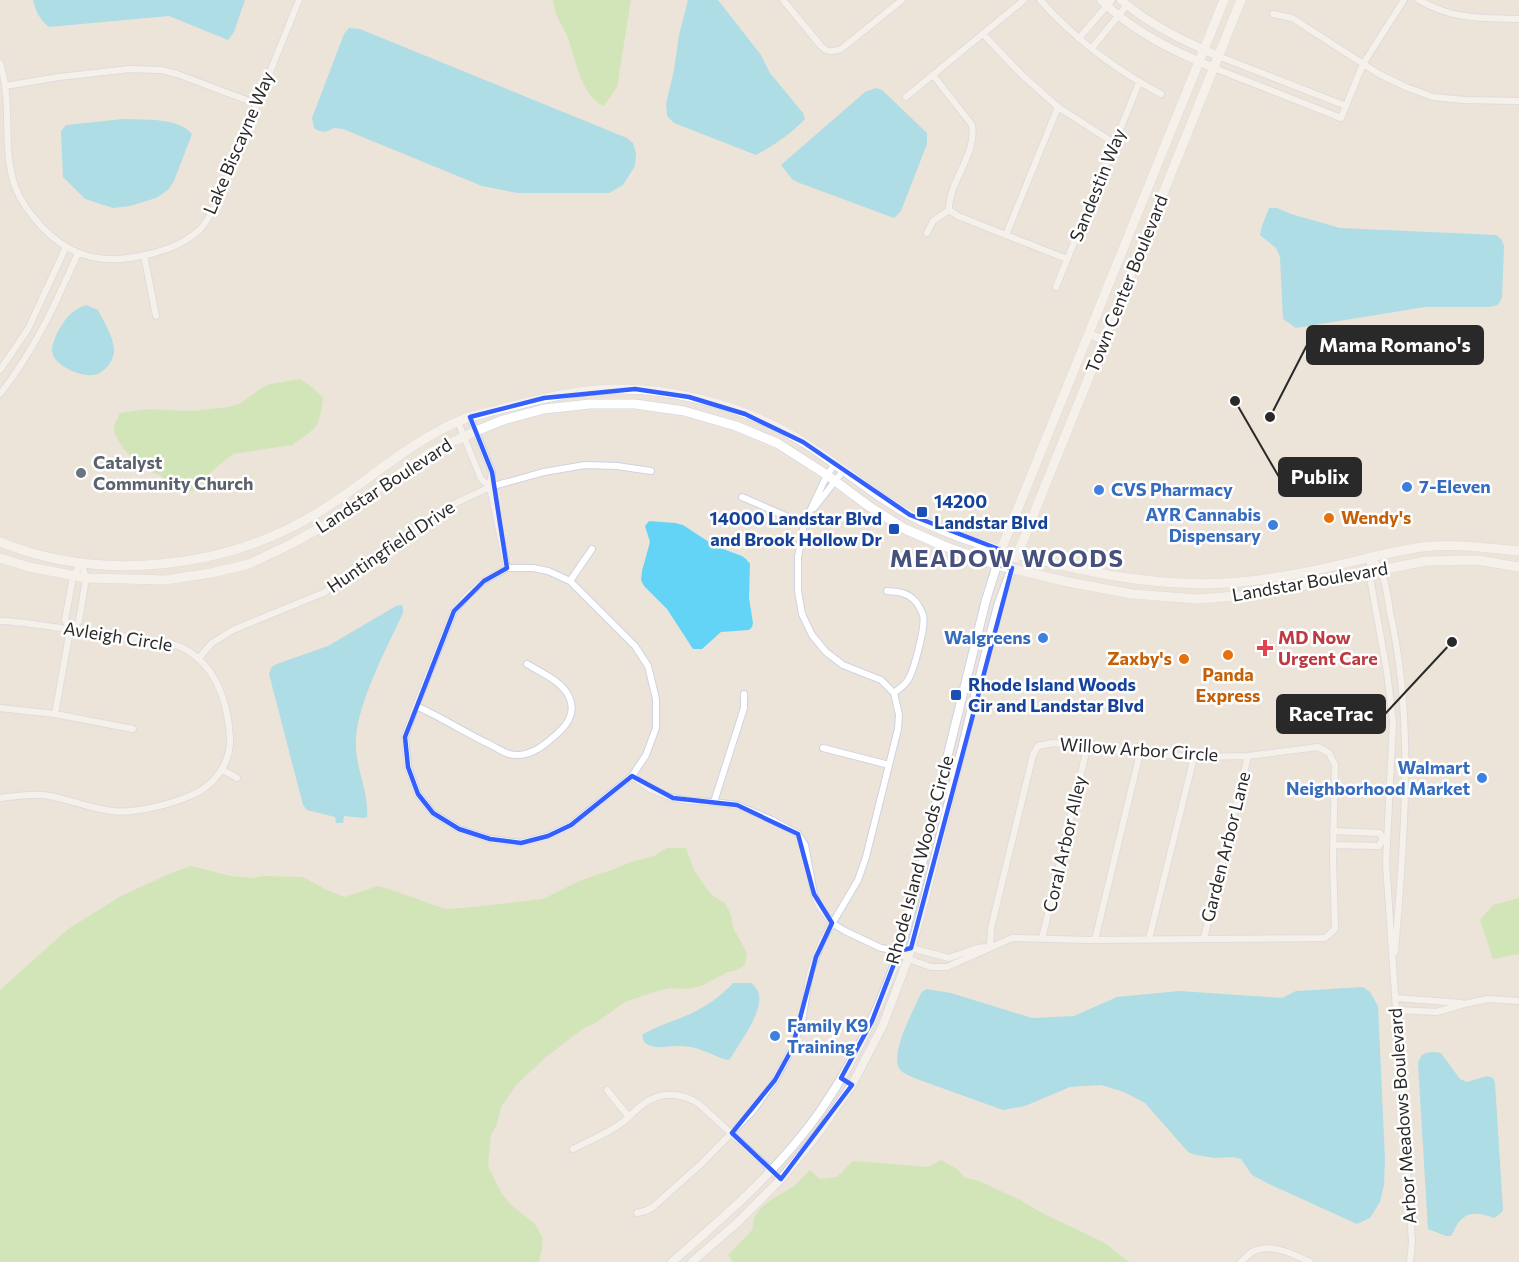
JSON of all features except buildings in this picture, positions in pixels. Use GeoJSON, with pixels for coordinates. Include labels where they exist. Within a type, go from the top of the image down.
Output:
{"type":"FeatureCollection","features":[{"type":"Feature","properties":{"kind":"main road","name":"Town Center Boulevard"},"geometry":{"type":"LineString","coordinates":[[997,565],[1001,550],[1224,0]]}},
{"type":"Feature","properties":{"kind":"main road","name":"Town Center Boulevard"},"geometry":{"type":"LineString","coordinates":[[1012,568],[1241,0]]}},
{"type":"Feature","properties":{"kind":"main road","name":"Landstar Boulevard"},"geometry":{"type":"LineString","coordinates":[[0,542],[32,553],[81,562],[126,566],[163,564],[206,557],[242,548],[285,532],[320,512],[415,445],[470,417],[544,398],[590,390],[635,389],[689,397],[745,414],[803,442],[872,492],[910,515],[954,535],[1018,555],[1086,572],[1132,579],[1199,584],[1293,575],[1425,547],[1465,546],[1519,551]]}},
{"type":"Feature","properties":{"kind":"main road","name":"Landstar Boulevard"},"geometry":{"type":"LineString","coordinates":[[0,558],[74,577],[165,580],[249,564],[327,524],[431,452],[476,431],[503,420],[544,409],[590,404],[635,404],[684,411],[736,426],[777,443],[905,529],[944,546],[997,565],[1132,594],[1198,599],[1261,594],[1426,561],[1477,560],[1519,567]]}},
{"type":"Feature","properties":{"kind":"street","name":"Lake Biscayne Way"},"geometry":{"type":"LineString","coordinates":[[0,63],[5,86],[10,163],[16,188],[28,212],[48,233],[78,253],[101,259],[117,260],[144,255],[178,246],[200,229],[218,201],[299,0]]}},
{"type":"Feature","properties":{"kind":"street"},"geometry":{"type":"LineString","coordinates":[[783,0],[821,46],[826,51],[833,52],[841,49],[902,0]]}},
{"type":"Feature","properties":{"kind":"street"},"geometry":{"type":"LineString","coordinates":[[906,97],[1024,0]]}},
{"type":"Feature","properties":{"kind":"street"},"geometry":{"type":"LineString","coordinates":[[1040,0],[1056,18],[1111,64],[1139,83],[1161,94]]}},
{"type":"Feature","properties":{"kind":"street"},"geometry":{"type":"LineString","coordinates":[[1079,38],[1106,2],[1118,16],[1152,39],[1199,62],[1341,118],[1363,64],[1404,0]]}},
{"type":"Feature","properties":{"kind":"street"},"geometry":{"type":"LineString","coordinates":[[1419,0],[1453,15],[1519,19]]}},
{"type":"Feature","properties":{"kind":"street"},"geometry":{"type":"LineString","coordinates":[[1092,48],[1118,16],[1124,3],[1146,20],[1204,50],[1346,106]]}},
{"type":"Feature","properties":{"kind":"street"},"geometry":{"type":"LineString","coordinates":[[1274,14],[1292,18],[1363,64],[1406,87],[1433,97],[1519,101]]}},
{"type":"Feature","properties":{"kind":"street"},"geometry":{"type":"LineString","coordinates":[[983,34],[1022,75],[1058,107],[1114,143]]}},
{"type":"Feature","properties":{"kind":"street"},"geometry":{"type":"LineString","coordinates":[[5,86],[130,69],[161,70],[257,104]]}},
{"type":"Feature","properties":{"kind":"street"},"geometry":{"type":"LineString","coordinates":[[933,75],[972,125],[972,145],[949,198],[949,210]]}},
{"type":"Feature","properties":{"kind":"street","name":"Sandestin Way"},"geometry":{"type":"LineString","coordinates":[[1056,287],[1139,83]]}},
{"type":"Feature","properties":{"kind":"street"},"geometry":{"type":"LineString","coordinates":[[1006,235],[1058,107]]}},
{"type":"Feature","properties":{"kind":"street"},"geometry":{"type":"LineString","coordinates":[[927,233],[933,221],[949,210]]}},
{"type":"Feature","properties":{"kind":"street"},"geometry":{"type":"LineString","coordinates":[[949,210],[958,216],[1067,259]]}},
{"type":"Feature","properties":{"kind":"street"},"geometry":{"type":"LineString","coordinates":[[0,370],[28,329],[66,247]]}},
{"type":"Feature","properties":{"kind":"street"},"geometry":{"type":"LineString","coordinates":[[0,394],[39,336],[56,305],[78,253]]}},
{"type":"Feature","properties":{"kind":"street"},"geometry":{"type":"LineString","coordinates":[[144,255],[156,316]]}},
{"type":"Feature","properties":{"kind":"street"},"geometry":{"type":"LineString","coordinates":[[43,300],[56,305]]}},
{"type":"Feature","properties":{"kind":"street"},"geometry":{"type":"LineString","coordinates":[[1089,334],[1104,340]]}},
{"type":"Feature","properties":{"kind":"street"},"geometry":{"type":"LineString","coordinates":[[470,417],[492,472],[490,487],[507,568]]}},
{"type":"Feature","properties":{"kind":"street"},"geometry":{"type":"LineString","coordinates":[[458,422],[481,478],[490,487]]}},
{"type":"Feature","properties":{"kind":"street","name":"Huntingfield Drive"},"geometry":{"type":"LineString","coordinates":[[199,658],[212,643],[233,630],[323,593],[358,572],[454,504],[490,487],[544,472],[585,465],[617,466],[651,471]]}},
{"type":"Feature","properties":{"kind":"street"},"geometry":{"type":"LineString","coordinates":[[637,1213],[653,1207],[701,1164],[752,1112],[775,1080],[792,1049],[802,1021],[810,973],[822,941],[858,880],[866,857],[898,729],[899,714],[894,693],[881,680],[843,665],[826,652],[812,635],[802,614],[798,591],[798,557],[804,524],[827,475],[839,468]]}},
{"type":"Feature","properties":{"kind":"street"},"geometry":{"type":"LineString","coordinates":[[804,524],[835,482],[839,468]]}},
{"type":"Feature","properties":{"kind":"street"},"geometry":{"type":"LineString","coordinates":[[742,497],[804,524]]}},
{"type":"Feature","properties":{"kind":"street"},"geometry":{"type":"LineString","coordinates":[[570,581],[592,549]]}},
{"type":"Feature","properties":{"kind":"street","name":"Arbor Meadows Boulevard"},"geometry":{"type":"LineString","coordinates":[[1371,557],[1381,570],[1394,626],[1402,682],[1406,751],[1403,840],[1394,971]]}},
{"type":"Feature","properties":{"kind":"street","name":"Arbor Meadows Boulevard"},"geometry":{"type":"LineString","coordinates":[[1371,557],[1369,572],[1387,672],[1393,722],[1385,839],[1412,1242],[1410,1262]]}},
{"type":"Feature","properties":{"kind":"street"},"geometry":{"type":"LineString","coordinates":[[70,630],[65,620],[74,577],[81,562]]}},
{"type":"Feature","properties":{"kind":"street"},"geometry":{"type":"LineString","coordinates":[[55,714],[70,630],[79,621],[86,578],[81,562]]}},
{"type":"Feature","properties":{"kind":"street","name":"Rhode Island Woods Circle"},"geometry":{"type":"LineString","coordinates":[[672,1262],[729,1213],[772,1171],[797,1142],[841,1078],[872,1021],[899,951],[986,600],[997,565]]}},
{"type":"Feature","properties":{"kind":"street"},"geometry":{"type":"LineString","coordinates":[[507,568],[548,571],[570,581],[635,646],[648,666],[656,699],[656,728],[646,755],[632,776],[571,825],[548,836],[521,843],[490,839],[459,829],[434,813],[418,794],[408,767],[405,737],[454,611],[484,581],[507,568]]}},
{"type":"Feature","properties":{"kind":"street","name":"Rhode Island Woods Circle"},"geometry":{"type":"LineString","coordinates":[[692,1262],[738,1222],[781,1179],[817,1135],[852,1086],[883,1025],[908,959],[923,906],[998,606],[1012,568]]}},
{"type":"Feature","properties":{"kind":"street"},"geometry":{"type":"LineString","coordinates":[[887,591],[904,593],[913,598],[924,617],[912,671],[907,682],[894,693]]}},
{"type":"Feature","properties":{"kind":"street","name":"Avleigh Circle"},"geometry":{"type":"LineString","coordinates":[[0,621],[143,639],[179,646],[199,658],[215,678],[229,720],[230,747],[223,770]]}},
{"type":"Feature","properties":{"kind":"street"},"geometry":{"type":"LineString","coordinates":[[416,706],[510,754],[532,752],[564,729],[570,717],[572,704],[567,691],[553,679],[527,664]]}},
{"type":"Feature","properties":{"kind":"street"},"geometry":{"type":"LineString","coordinates":[[714,802],[744,708],[744,694]]}},
{"type":"Feature","properties":{"kind":"street"},"geometry":{"type":"LineString","coordinates":[[0,708],[55,714],[134,729]]}},
{"type":"Feature","properties":{"kind":"street","name":"Willow Arbor Circle"},"geometry":{"type":"LineString","coordinates":[[990,947],[991,928],[1033,755],[1038,746],[1053,743],[1140,753],[1194,756],[1248,756],[1318,747],[1329,753],[1335,765],[1333,845]]}},
{"type":"Feature","properties":{"kind":"street"},"geometry":{"type":"LineString","coordinates":[[823,748],[889,765]]}},
{"type":"Feature","properties":{"kind":"street","name":"Coral Arbor Alley"},"geometry":{"type":"LineString","coordinates":[[1042,939],[1087,748]]}},
{"type":"Feature","properties":{"kind":"street"},"geometry":{"type":"LineString","coordinates":[[1095,940],[1140,753]]}},
{"type":"Feature","properties":{"kind":"street"},"geometry":{"type":"LineString","coordinates":[[1149,939],[1194,756]]}},
{"type":"Feature","properties":{"kind":"street","name":"Garden Arbor Lane"},"geometry":{"type":"LineString","coordinates":[[1204,938],[1248,756]]}},
{"type":"Feature","properties":{"kind":"street"},"geometry":{"type":"LineString","coordinates":[[0,798],[24,794],[48,795],[112,811],[134,811],[194,795],[209,785],[223,770],[237,778]]}},
{"type":"Feature","properties":{"kind":"street"},"geometry":{"type":"LineString","coordinates":[[632,776],[650,789],[674,798],[737,805],[798,834],[805,845],[814,894],[819,906],[832,923],[881,948],[899,951],[911,948],[949,958],[974,949],[990,947]]}},
{"type":"Feature","properties":{"kind":"street"},"geometry":{"type":"LineString","coordinates":[[1333,831],[1380,833],[1385,839],[1403,840]]}},
{"type":"Feature","properties":{"kind":"street"},"geometry":{"type":"LineString","coordinates":[[1357,832],[1357,846]]}},
{"type":"Feature","properties":{"kind":"street"},"geometry":{"type":"LineString","coordinates":[[899,951],[908,959],[931,967],[947,967],[1012,938],[1095,940],[1325,938],[1335,929],[1333,845],[1379,846],[1385,839]]}},
{"type":"Feature","properties":{"kind":"street"},"geometry":{"type":"LineString","coordinates":[[1396,998],[1464,1004]]}},
{"type":"Feature","properties":{"kind":"street"},"geometry":{"type":"LineString","coordinates":[[1396,1010],[1437,1012],[1488,999],[1519,1001]]}},
{"type":"Feature","properties":{"kind":"street"},"geometry":{"type":"LineString","coordinates":[[1426,1000],[1426,1011]]}},
{"type":"Feature","properties":{"kind":"street"},"geometry":{"type":"LineString","coordinates":[[841,1078],[852,1086]]}},
{"type":"Feature","properties":{"kind":"street"},"geometry":{"type":"LineString","coordinates":[[607,1090],[629,1117]]}},
{"type":"Feature","properties":{"kind":"street"},"geometry":{"type":"LineString","coordinates":[[573,1149],[614,1128],[650,1100],[666,1094],[678,1095],[690,1098],[699,1104],[781,1179]]}},
{"type":"Feature","properties":{"kind":"street"},"geometry":{"type":"LineString","coordinates":[[1241,1262],[1253,1252],[1274,1249],[1286,1251],[1310,1262]]}},
{"type":"Feature","properties":{"kind":"highlighted area"},"geometry":{"type":"Polygon","coordinates":[[[635,389],[689,397],[745,414],[803,442],[910,515],[1001,550],[997,565],[1012,568],[911,948],[899,951],[872,1021],[841,1078],[852,1085],[781,1179],[732,1133],[775,1080],[792,1049],[816,957],[832,923],[814,894],[798,834],[737,805],[673,798],[632,776],[571,825],[548,836],[521,843],[490,839],[459,829],[433,813],[418,794],[408,767],[405,737],[454,611],[484,581],[507,568],[492,472],[470,417],[544,398],[635,389]]]}},
{"type":"Feature","properties":{"kind":"green space"},"geometry":{"type":"Polygon","coordinates":[[[553,0],[631,0],[617,87],[604,106],[596,101],[584,85],[567,35],[556,14],[553,0]]]}},
{"type":"Feature","properties":{"kind":"green space"},"geometry":{"type":"Polygon","coordinates":[[[300,379],[323,398],[317,425],[292,445],[233,454],[213,470],[196,490],[191,491],[170,485],[161,476],[149,471],[135,461],[115,435],[114,425],[120,413],[149,409],[191,411],[228,407],[241,403],[270,384],[300,379]]]}},
{"type":"Feature","properties":{"kind":"green space"},"geometry":{"type":"Polygon","coordinates":[[[667,848],[686,848],[694,870],[706,888],[713,896],[725,903],[731,915],[733,928],[747,953],[745,965],[701,986],[686,989],[670,988],[625,1002],[597,1022],[584,1028],[546,1057],[517,1084],[501,1107],[497,1124],[491,1135],[488,1166],[502,1194],[511,1205],[534,1223],[543,1238],[539,1262],[0,1262],[0,990],[68,929],[121,896],[191,866],[231,876],[251,878],[303,877],[345,897],[378,886],[445,909],[463,908],[543,899],[577,882],[654,856],[667,848]]]}},
{"type":"Feature","properties":{"kind":"green space"},"geometry":{"type":"Polygon","coordinates":[[[1519,898],[1519,954],[1493,959],[1480,920],[1493,905],[1519,898]]]}},
{"type":"Feature","properties":{"kind":"green space"},"geometry":{"type":"Polygon","coordinates":[[[941,1160],[957,1169],[964,1177],[979,1181],[1020,1200],[1105,1243],[1129,1262],[733,1262],[728,1255],[753,1229],[753,1221],[762,1207],[796,1184],[810,1170],[820,1179],[837,1177],[853,1161],[927,1167],[941,1160]]]}},
{"type":"Feature","properties":{"kind":"water"},"geometry":{"type":"Polygon","coordinates":[[[33,0],[245,0],[234,32],[228,40],[169,16],[49,27],[38,15],[33,0]]]}},
{"type":"Feature","properties":{"kind":"water"},"geometry":{"type":"Polygon","coordinates":[[[688,0],[718,0],[761,55],[770,73],[803,113],[805,119],[794,129],[756,155],[674,123],[667,116],[666,104],[688,0]]]}},
{"type":"Feature","properties":{"kind":"water"},"geometry":{"type":"Polygon","coordinates":[[[349,28],[360,29],[627,138],[633,143],[636,153],[635,166],[623,185],[609,193],[517,193],[482,186],[343,129],[334,128],[324,132],[317,130],[314,128],[312,118],[344,34],[349,28]]]}},
{"type":"Feature","properties":{"kind":"water"},"geometry":{"type":"Polygon","coordinates":[[[876,88],[882,90],[927,133],[927,144],[901,211],[894,218],[797,182],[781,165],[865,92],[876,88]]]}},
{"type":"Feature","properties":{"kind":"water"},"geometry":{"type":"Polygon","coordinates":[[[123,119],[169,122],[192,134],[174,181],[168,190],[156,198],[130,206],[113,208],[85,199],[63,177],[61,131],[66,125],[123,119]]]}},
{"type":"Feature","properties":{"kind":"water"},"geometry":{"type":"Polygon","coordinates":[[[1269,208],[1277,208],[1340,228],[1496,235],[1504,246],[1502,298],[1498,305],[1489,307],[1425,307],[1296,328],[1283,319],[1280,257],[1276,248],[1260,235],[1269,208]]]}},
{"type":"Feature","properties":{"kind":"water"},"geometry":{"type":"Polygon","coordinates":[[[86,305],[98,310],[109,331],[114,348],[114,355],[108,366],[93,375],[81,374],[68,369],[57,361],[52,351],[57,333],[66,319],[86,305]]]}},
{"type":"Feature","properties":{"kind":"water"},"geometry":{"type":"Polygon","coordinates":[[[649,521],[683,525],[715,546],[746,559],[750,564],[749,598],[753,623],[749,630],[721,632],[702,649],[693,649],[667,609],[641,580],[650,542],[645,526],[649,521]]]}},
{"type":"Feature","properties":{"kind":"water"},"geometry":{"type":"Polygon","coordinates":[[[401,605],[403,613],[374,675],[358,724],[356,749],[366,797],[367,817],[344,816],[343,823],[336,823],[335,817],[307,810],[303,805],[269,674],[274,665],[328,646],[401,605]]]}},
{"type":"Feature","properties":{"kind":"water"},"geometry":{"type":"Polygon","coordinates":[[[733,983],[752,983],[759,993],[759,1002],[749,1028],[730,1059],[727,1060],[693,1047],[657,1047],[644,1042],[642,1035],[702,1008],[733,983]]]}},
{"type":"Feature","properties":{"kind":"water"},"geometry":{"type":"Polygon","coordinates":[[[1363,987],[1370,992],[1378,1006],[1385,1159],[1384,1185],[1380,1202],[1370,1218],[1357,1224],[1252,1175],[1241,1159],[1214,1158],[1188,1152],[1145,1103],[1124,1092],[1101,1085],[1070,1087],[1025,1106],[1003,1110],[914,1078],[901,1071],[898,1064],[897,1055],[903,1032],[921,993],[926,989],[951,993],[1032,1018],[1074,1016],[1117,997],[1179,991],[1282,998],[1296,991],[1363,987]]]}},
{"type":"Feature","properties":{"kind":"water"},"geometry":{"type":"Polygon","coordinates":[[[1441,1053],[1460,1079],[1467,1082],[1487,1076],[1493,1078],[1495,1083],[1503,1210],[1494,1218],[1479,1214],[1466,1216],[1458,1223],[1451,1236],[1428,1229],[1418,1064],[1423,1054],[1441,1053]]]}},
{"type":"Feature","properties":{"kind":"place","name":"Publix"},"geometry":{"type":"Point","coordinates":[1235,401]}},
{"type":"Feature","properties":{"kind":"place","name":"Mama Romano's"},"geometry":{"type":"Point","coordinates":[1270,417]}},
{"type":"Feature","properties":{"kind":"place","name":"Catalyst Community Church"},"geometry":{"type":"Point","coordinates":[81,473]}},
{"type":"Feature","properties":{"kind":"place","name":"7-Eleven"},"geometry":{"type":"Point","coordinates":[1407,487]}},
{"type":"Feature","properties":{"kind":"place","name":"CVS Pharmacy"},"geometry":{"type":"Point","coordinates":[1099,490]}},
{"type":"Feature","properties":{"kind":"place","name":"14200 Landstar Blvd"},"geometry":{"type":"Point","coordinates":[922,512]}},
{"type":"Feature","properties":{"kind":"place","name":"Wendy's"},"geometry":{"type":"Point","coordinates":[1329,518]}},
{"type":"Feature","properties":{"kind":"place","name":"AYR Cannabis Dispensary"},"geometry":{"type":"Point","coordinates":[1273,525]}},
{"type":"Feature","properties":{"kind":"place","name":"14000 Landstar Blvd and Brook Hollow Dr"},"geometry":{"type":"Point","coordinates":[894,529]}},
{"type":"Feature","properties":{"kind":"place","name":"Walgreens"},"geometry":{"type":"Point","coordinates":[1043,638]}},
{"type":"Feature","properties":{"kind":"place","name":"RaceTrac"},"geometry":{"type":"Point","coordinates":[1452,642]}},
{"type":"Feature","properties":{"kind":"place","name":"MD Now Urgent Care"},"geometry":{"type":"Point","coordinates":[1265,648]}},
{"type":"Feature","properties":{"kind":"place","name":"Panda Express"},"geometry":{"type":"Point","coordinates":[1228,655]}},
{"type":"Feature","properties":{"kind":"place","name":"Zaxby's"},"geometry":{"type":"Point","coordinates":[1184,659]}},
{"type":"Feature","properties":{"kind":"place","name":"Rhode Island Woods Cir and Landstar Blvd"},"geometry":{"type":"Point","coordinates":[956,695]}},
{"type":"Feature","properties":{"kind":"place","name":"Walmart Neighborhood Market"},"geometry":{"type":"Point","coordinates":[1482,778]}},
{"type":"Feature","properties":{"kind":"place","name":"Family K9 Training"},"geometry":{"type":"Point","coordinates":[775,1036]}},
{"type":"Feature","properties":{"kind":"district","name":"MEADOW WOODS"},"geometry":{"type":"Point","coordinates":[1007,559]}}]}
